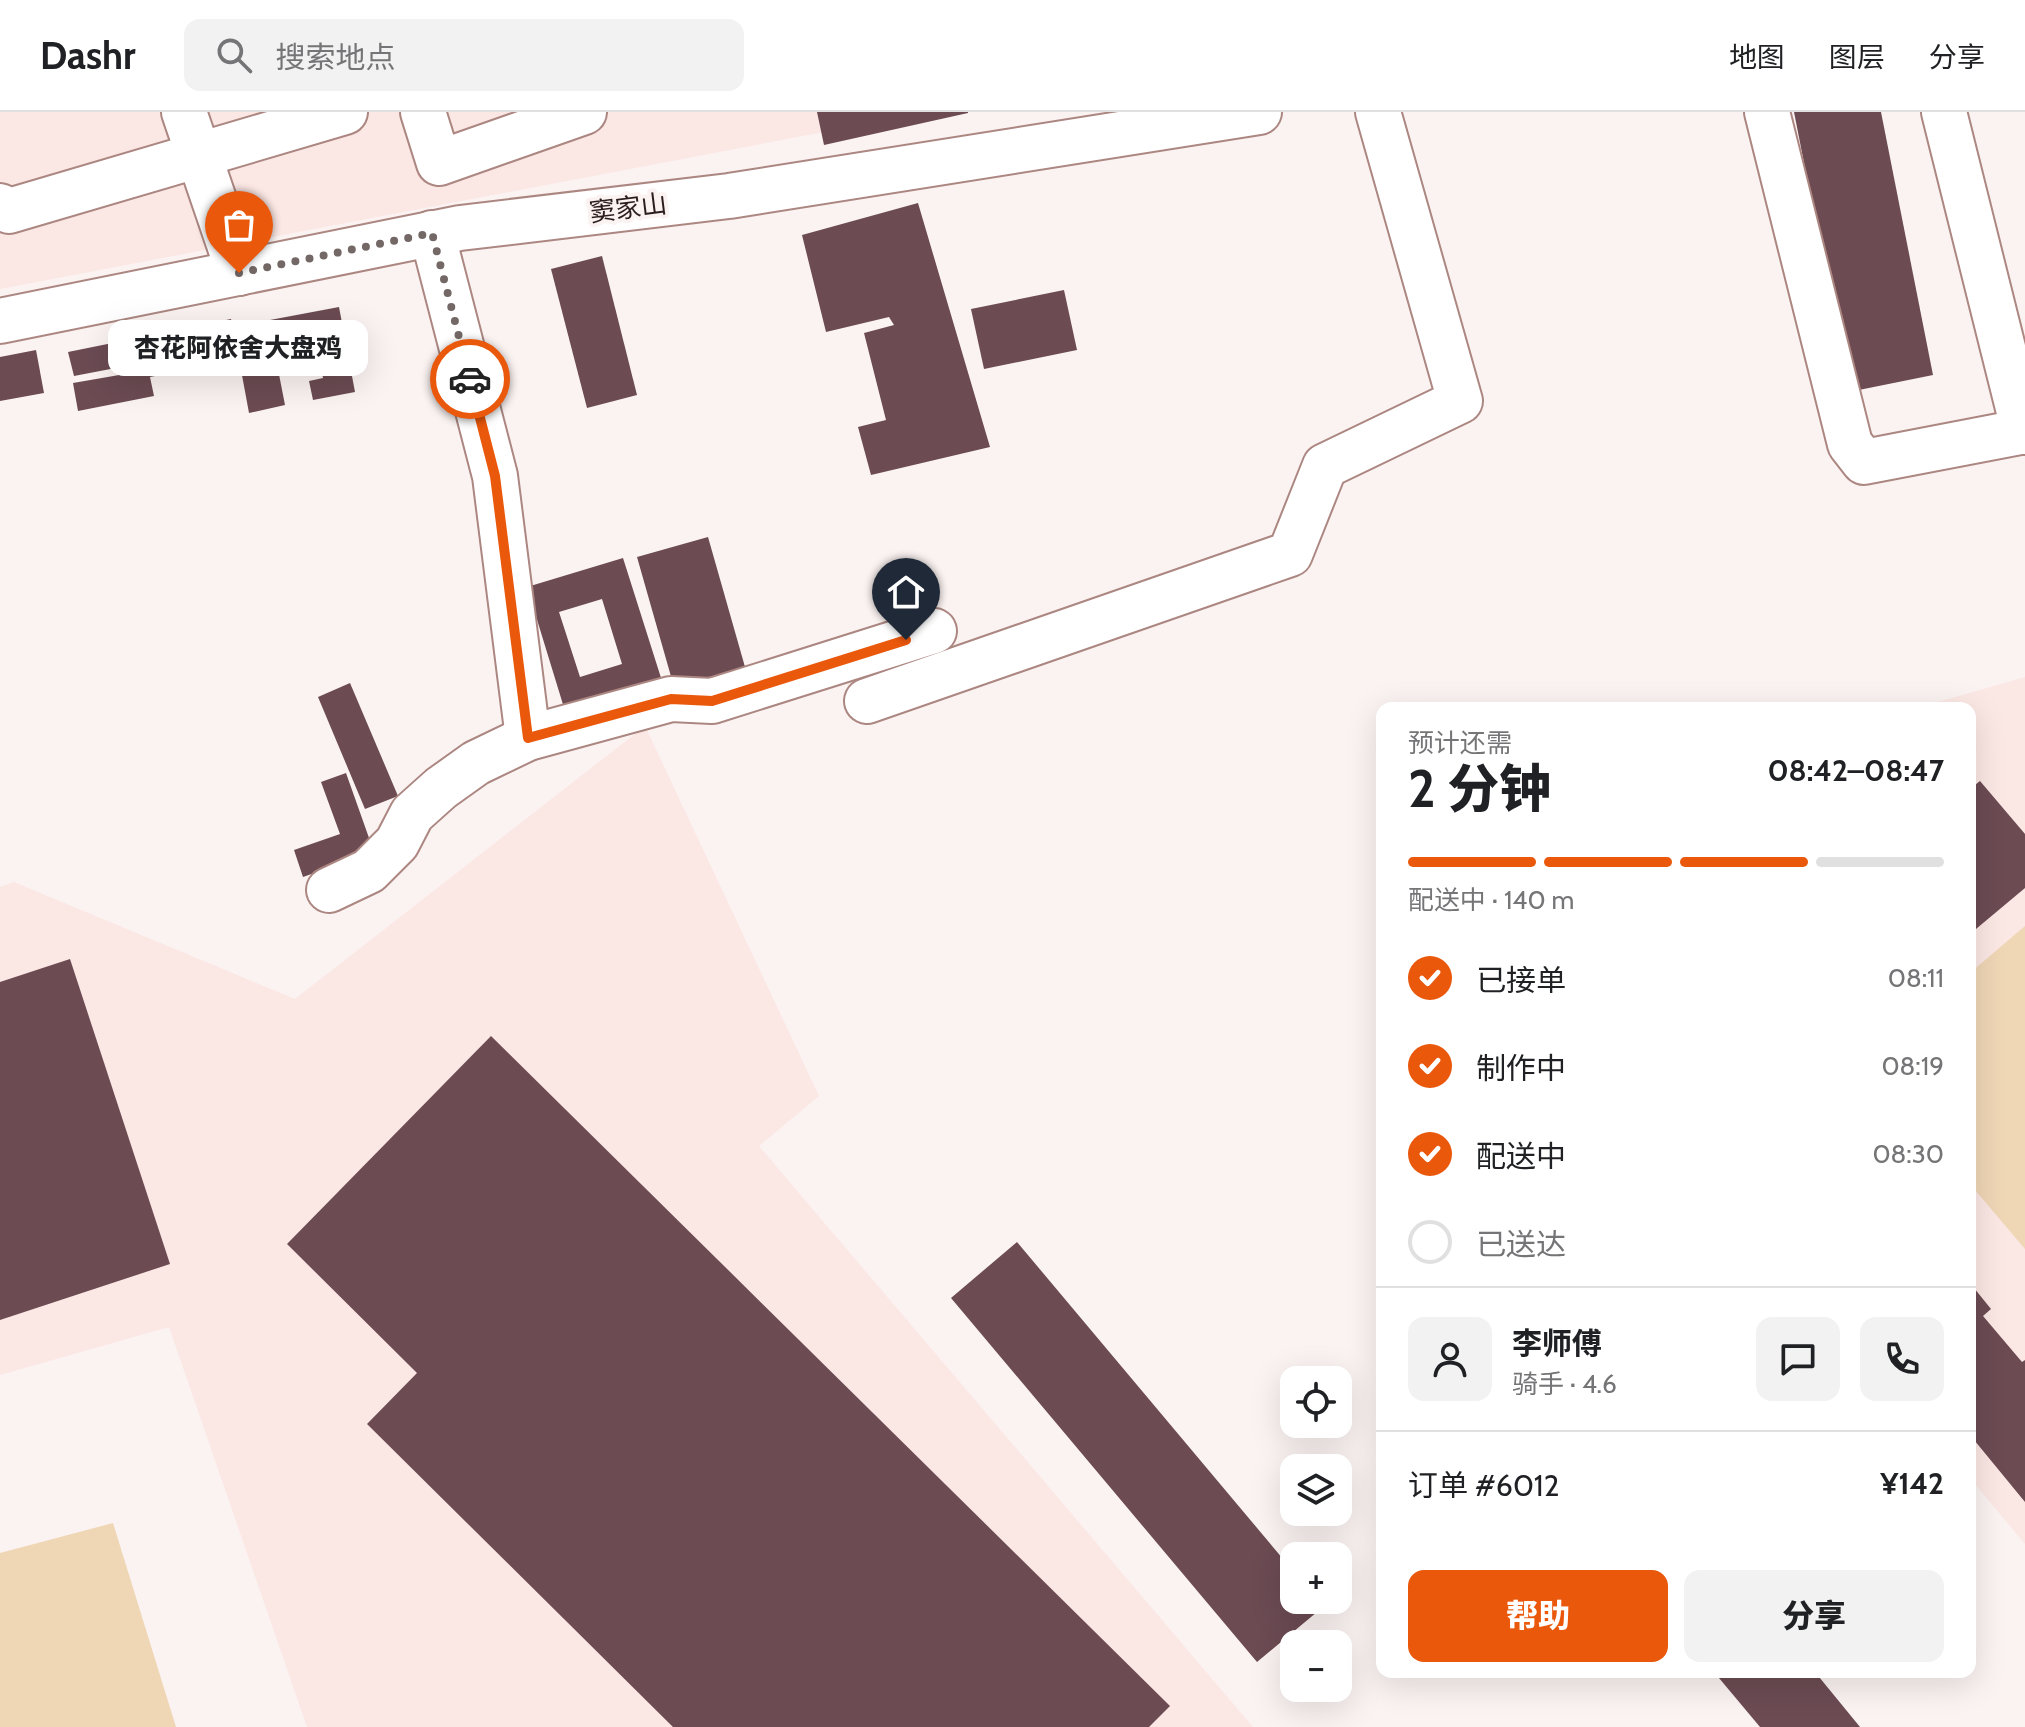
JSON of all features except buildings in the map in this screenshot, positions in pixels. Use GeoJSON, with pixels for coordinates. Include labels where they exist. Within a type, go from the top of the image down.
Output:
{"type":"FeatureCollection","features":[{"type":"Feature","properties":{"kind":"street"},"geometry":{"type":"LineString","coordinates":[[184,112],[239,273]]}},
{"type":"Feature","properties":{"kind":"street"},"geometry":{"type":"LineString","coordinates":[[0,206],[9,211],[345,112]]}},
{"type":"Feature","properties":{"kind":"street"},"geometry":{"type":"LineString","coordinates":[[423,112],[439,163],[584,112]]}},
{"type":"Feature","properties":{"kind":"street","name":"窦家山"},"geometry":{"type":"LineString","coordinates":[[0,321],[432,233],[729,196],[1259,112]]}},
{"type":"Feature","properties":{"kind":"street"},"geometry":{"type":"LineString","coordinates":[[867,701],[1290,554],[1325,466],[1460,401],[1378,112]]}},
{"type":"Feature","properties":{"kind":"street"},"geometry":{"type":"LineString","coordinates":[[1767,112],[1850,444],[1864,462],[2024,432],[1944,112]]}},
{"type":"Feature","properties":{"kind":"street"},"geometry":{"type":"LineString","coordinates":[[432,233],[495,476],[528,738]]}},
{"type":"Feature","properties":{"kind":"street"},"geometry":{"type":"LineString","coordinates":[[329,890],[369,871],[397,843],[412,814],[441,788],[476,763],[528,738],[671,699],[712,701],[934,631]]}},
{"type":"Feature","properties":{"kind":"shaded area"},"geometry":{"type":"Polygon","coordinates":[[[0,112],[929,112],[0,289],[0,112]]]}},
{"type":"Feature","properties":{"kind":"shaded area"},"geometry":{"type":"Polygon","coordinates":[[[2025,677],[2025,1544],[1976,1485],[1976,702],[1938,702],[2025,677]]]}},
{"type":"Feature","properties":{"kind":"shaded area"},"geometry":{"type":"Polygon","coordinates":[[[645,726],[819,1096],[759,1146],[1253,1727],[307,1727],[169,1327],[0,1375],[0,887],[14,882],[295,999],[645,726]]]}},
{"type":"Feature","properties":{"kind":"shaded area"},"geometry":{"type":"Polygon","coordinates":[[[2025,926],[2025,1249],[1976,1191],[1976,968],[2025,926]]]}},
{"type":"Feature","properties":{"kind":"shaded area"},"geometry":{"type":"Polygon","coordinates":[[[113,1523],[176,1727],[0,1727],[0,1553],[113,1523]]]}},
{"type":"Feature","properties":{"kind":"way so far"},"geometry":{"type":"LineString","coordinates":[[239,273],[432,233],[470,379]]}},
{"type":"Feature","properties":{"kind":"place","name":"杏花阿依舍大盘鸡"},"geometry":{"type":"Point","coordinates":[239,273]}},
{"type":"Feature","properties":{"kind":"route"},"geometry":{"type":"LineString","coordinates":[[470,379],[495,476],[528,738],[671,699],[712,701],[906,640]]}}]}
